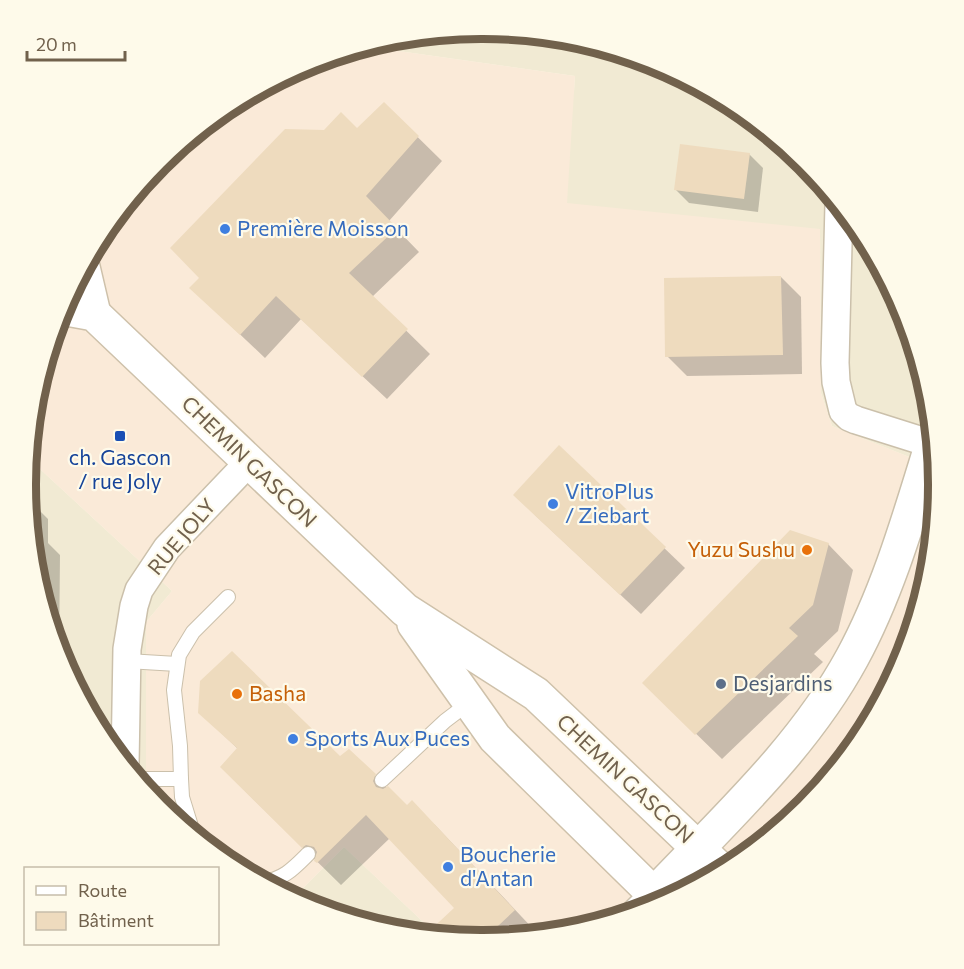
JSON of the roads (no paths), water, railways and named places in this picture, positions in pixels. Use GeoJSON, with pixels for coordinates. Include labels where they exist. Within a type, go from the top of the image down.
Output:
{"type":"FeatureCollection","features":[{"type":"Feature","properties":{"kind":"main road"},"geometry":{"type":"LineString","coordinates":[[72,310],[94,314],[86,280]]}},
{"type":"Feature","properties":{"kind":"main road","name":"CHEMIN GASCON"},"geometry":{"type":"LineString","coordinates":[[94,314],[405,610],[536,694],[715,864]]}},
{"type":"Feature","properties":{"kind":"main road"},"geometry":{"type":"LineString","coordinates":[[658,895],[698,848],[741,805],[790,746],[815,714],[851,660],[881,596],[927,458]]}},
{"type":"Feature","properties":{"kind":"main road","name":"CHEMIN GASCON"},"geometry":{"type":"LineString","coordinates":[[405,610],[495,738],[647,899]]}},
{"type":"Feature","properties":{"kind":"street"},"geometry":{"type":"LineString","coordinates":[[839,217],[835,363],[839,402],[843,411],[856,420],[925,438]]}},
{"type":"Feature","properties":{"kind":"street","name":"RUE JOLY"},"geometry":{"type":"LineString","coordinates":[[125,752],[127,661],[134,606],[139,590],[167,548],[249,462]]}},
{"type":"Feature","properties":{"kind":"lane"},"geometry":{"type":"LineString","coordinates":[[189,821],[182,797],[180,746],[174,690],[177,663],[184,645],[194,632],[228,597]]}},
{"type":"Feature","properties":{"kind":"lane"},"geometry":{"type":"LineString","coordinates":[[127,661],[177,663]]}},
{"type":"Feature","properties":{"kind":"lane"},"geometry":{"type":"LineString","coordinates":[[382,780],[445,721],[470,702]]}},
{"type":"Feature","properties":{"kind":"lane"},"geometry":{"type":"LineString","coordinates":[[147,779],[181,779]]}},
{"type":"Feature","properties":{"kind":"lane"},"geometry":{"type":"LineString","coordinates":[[276,880],[285,876],[308,854]]}},
{"type":"Feature","properties":{"kind":"place","name":"Première Moisson"},"geometry":{"type":"Point","coordinates":[225,229]}},
{"type":"Feature","properties":{"kind":"place","name":"ch. Gascon / rue Joly"},"geometry":{"type":"Point","coordinates":[120,436]}},
{"type":"Feature","properties":{"kind":"place","name":"VitroPlus / Ziebart"},"geometry":{"type":"Point","coordinates":[553,504]}},
{"type":"Feature","properties":{"kind":"place","name":"Yuzu Sushu"},"geometry":{"type":"Point","coordinates":[807,550]}},
{"type":"Feature","properties":{"kind":"place","name":"Desjardins"},"geometry":{"type":"Point","coordinates":[721,684]}},
{"type":"Feature","properties":{"kind":"place","name":"Basha"},"geometry":{"type":"Point","coordinates":[237,694]}},
{"type":"Feature","properties":{"kind":"place","name":"Sports Aux Puces"},"geometry":{"type":"Point","coordinates":[293,739]}},
{"type":"Feature","properties":{"kind":"place","name":"Boucherie d'Antan"},"geometry":{"type":"Point","coordinates":[448,867]}}]}
